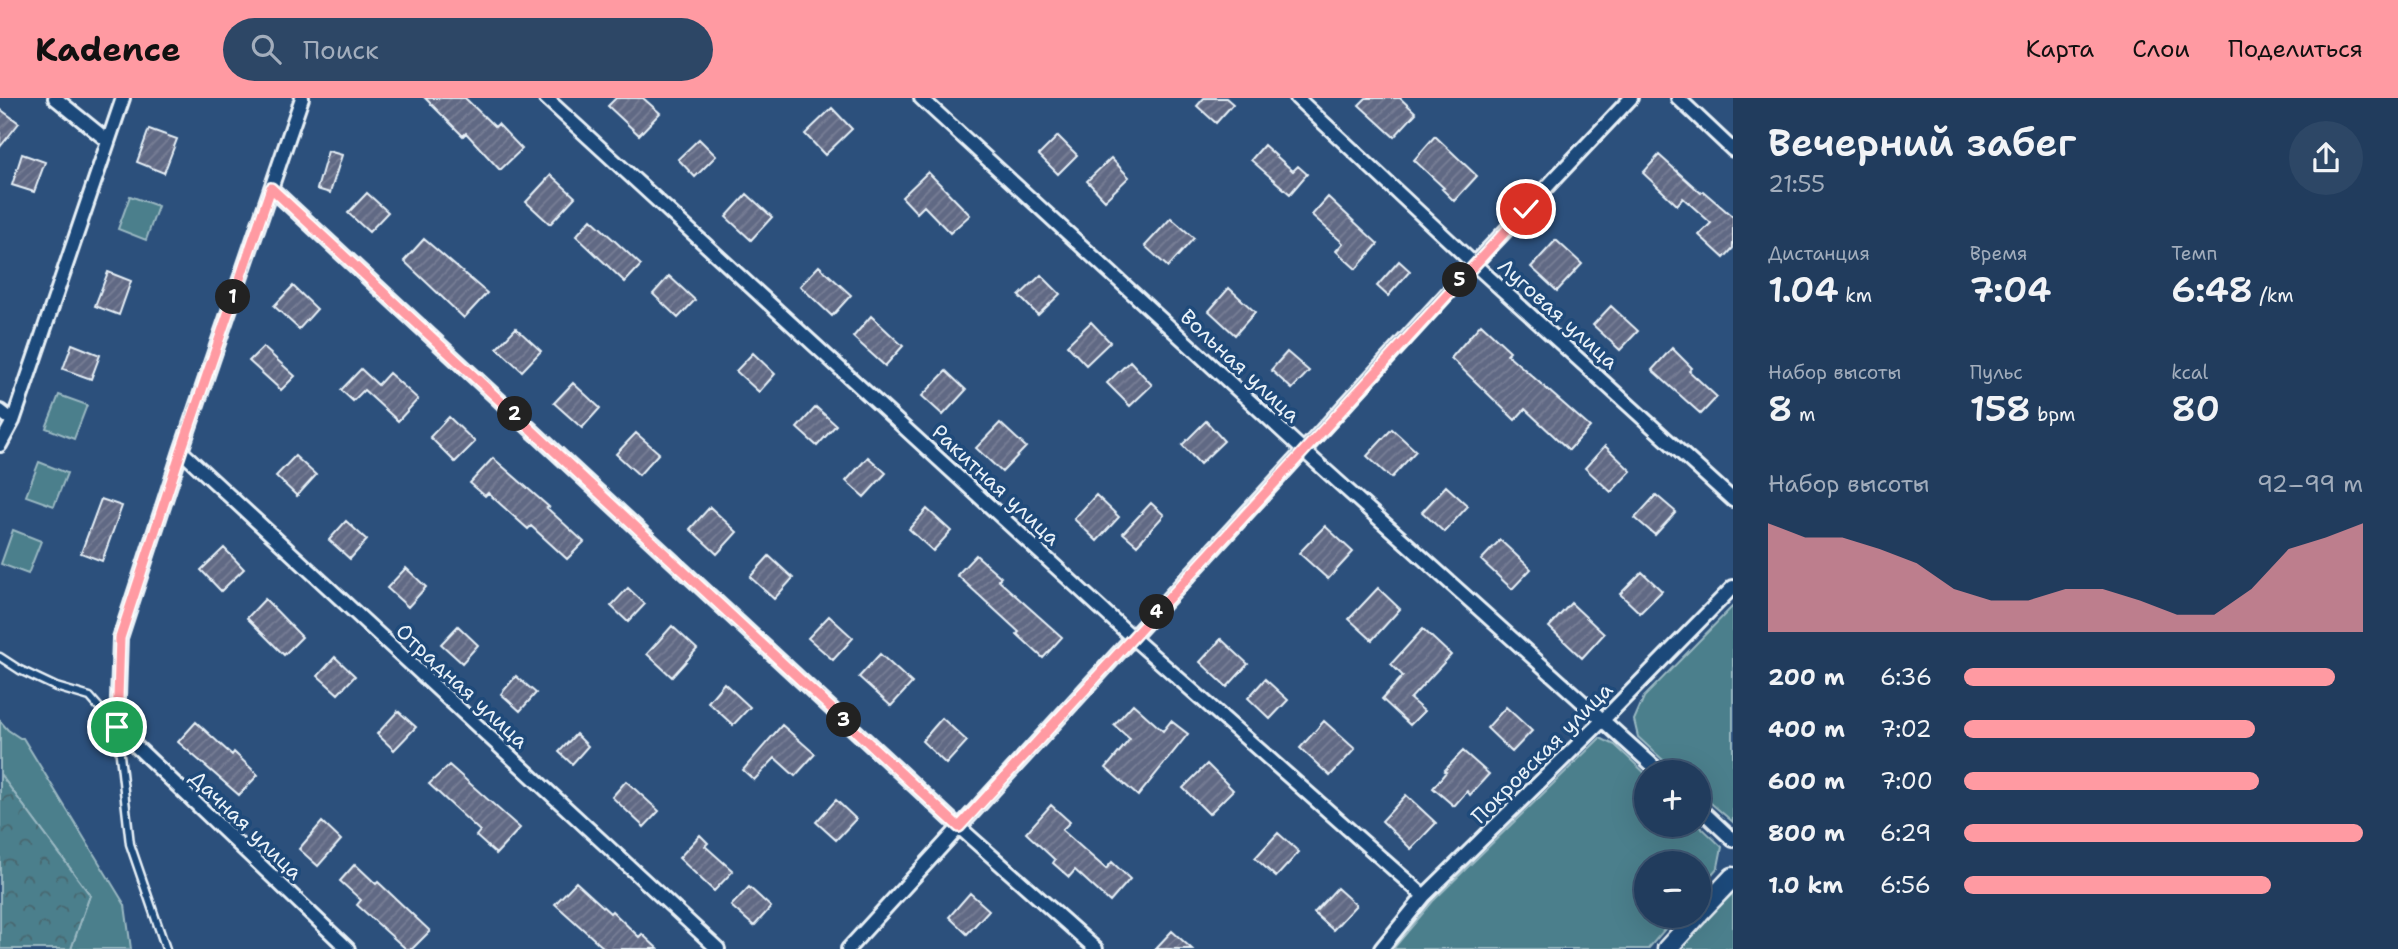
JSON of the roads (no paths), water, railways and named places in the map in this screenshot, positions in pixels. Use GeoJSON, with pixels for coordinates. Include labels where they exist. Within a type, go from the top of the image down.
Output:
{"type":"FeatureCollection","features":[{"type":"Feature","properties":{"kind":"main road"},"geometry":{"type":"LineString","coordinates":[[1711,900],[1733,877]]}},
{"type":"Feature","properties":{"kind":"main road"},"geometry":{"type":"LineString","coordinates":[[1667,949],[1686,928]]}},
{"type":"Feature","properties":{"kind":"street"},"geometry":{"type":"LineString","coordinates":[[55,98],[108,141]]}},
{"type":"Feature","properties":{"kind":"street"},"geometry":{"type":"LineString","coordinates":[[0,445],[13,421],[123,98]]}},
{"type":"Feature","properties":{"kind":"street"},"geometry":{"type":"LineString","coordinates":[[117,727],[120,638],[302,98]]}},
{"type":"Feature","properties":{"kind":"street","name":"Ракитная улица"},"geometry":{"type":"LineString","coordinates":[[546,98],[1133,638],[1424,896]]}},
{"type":"Feature","properties":{"kind":"street","name":"Вольная улица"},"geometry":{"type":"LineString","coordinates":[[922,98],[1304,451],[1647,760]]}},
{"type":"Feature","properties":{"kind":"street","name":"Луговая улица"},"geometry":{"type":"LineString","coordinates":[[1297,98],[1733,500]]}},
{"type":"Feature","properties":{"kind":"street"},"geometry":{"type":"LineString","coordinates":[[848,949],[1474,264],[1631,98]]}},
{"type":"Feature","properties":{"kind":"street"},"geometry":{"type":"LineString","coordinates":[[1678,98],[1733,150]]}},
{"type":"Feature","properties":{"kind":"street"},"geometry":{"type":"LineString","coordinates":[[271,188],[959,827],[1096,949]]}},
{"type":"Feature","properties":{"kind":"street"},"geometry":{"type":"LineString","coordinates":[[0,411],[13,421]]}},
{"type":"Feature","properties":{"kind":"street","name":"Отрадная улица"},"geometry":{"type":"LineString","coordinates":[[181,451],[718,949]]}},
{"type":"Feature","properties":{"kind":"street","name":"Покровская улица"},"geometry":{"type":"LineString","coordinates":[[1381,949],[1424,896],[1604,719],[1733,587]]}},
{"type":"Feature","properties":{"kind":"street","name":"Дачная улица"},"geometry":{"type":"LineString","coordinates":[[117,727],[348,949]]}},
{"type":"Feature","properties":{"kind":"street"},"geometry":{"type":"LineString","coordinates":[[1711,819],[1733,840]]}},
{"type":"Feature","properties":{"kind":"lane"},"geometry":{"type":"LineString","coordinates":[[0,657],[20,670],[57,687],[90,697],[117,727],[130,844],[166,949]]}}]}
